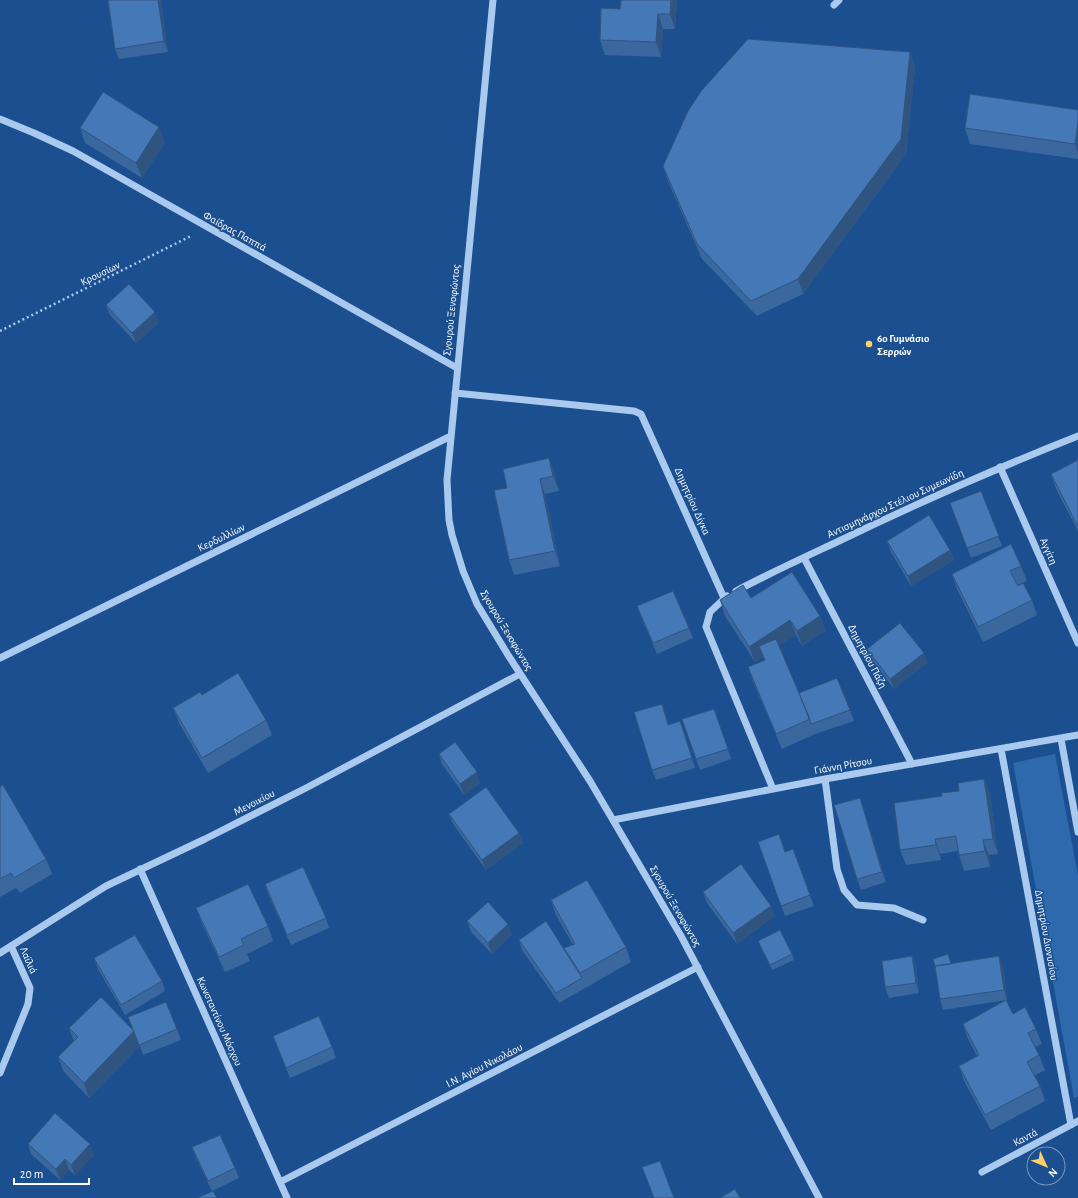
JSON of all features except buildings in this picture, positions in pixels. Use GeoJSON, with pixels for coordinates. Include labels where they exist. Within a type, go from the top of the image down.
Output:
{"type":"FeatureCollection","features":[{"type":"Feature","properties":{"kind":"street","name":"Σγουρού Ξενοφώντος"},"geometry":{"type":"LineString","coordinates":[[494,0],[447,480],[449,520],[457,554],[477,604],[520,674],[590,781],[681,936],[819,1198]]}},
{"type":"Feature","properties":{"kind":"street","name":"Φαίδρας Παππά"},"geometry":{"type":"LineString","coordinates":[[0,119],[34,133],[72,152],[457,368]]}},
{"type":"Feature","properties":{"kind":"street","name":"Δημητρίου Δίγκα"},"geometry":{"type":"LineString","coordinates":[[455,393],[634,410],[641,414],[724,598]]}},
{"type":"Feature","properties":{"kind":"street","name":"Κερδυλλίων"},"geometry":{"type":"LineString","coordinates":[[0,658],[451,436]]}},
{"type":"Feature","properties":{"kind":"street","name":"Αντισμηνάρχου Στέλιου Συμεωνίδη"},"geometry":{"type":"LineString","coordinates":[[773,789],[706,627],[710,612],[724,598],[766,575],[1000,467],[1078,436]]}},
{"type":"Feature","properties":{"kind":"street","name":"Αγγίτη"},"geometry":{"type":"LineString","coordinates":[[1000,467],[1078,643]]}},
{"type":"Feature","properties":{"kind":"street","name":"Δημητρίου Πάζη"},"geometry":{"type":"LineString","coordinates":[[804,558],[912,764]]}},
{"type":"Feature","properties":{"kind":"street","name":"Μενοικίου"},"geometry":{"type":"LineString","coordinates":[[0,953],[106,886],[205,839],[306,788],[520,674]]}},
{"type":"Feature","properties":{"kind":"street","name":"Γιάννη Ρίτσου"},"geometry":{"type":"LineString","coordinates":[[613,820],[824,779],[1078,735]]}},
{"type":"Feature","properties":{"kind":"street"},"geometry":{"type":"LineString","coordinates":[[1061,739],[1078,832]]}},
{"type":"Feature","properties":{"kind":"street","name":"Δημητρίου Διονυσίου"},"geometry":{"type":"LineString","coordinates":[[1001,749],[1070,1125]]}},
{"type":"Feature","properties":{"kind":"street"},"geometry":{"type":"LineString","coordinates":[[824,779],[837,868],[844,890],[857,905],[894,908],[923,920]]}},
{"type":"Feature","properties":{"kind":"street","name":"Κωνσταντίνου Μόσχου"},"geometry":{"type":"LineString","coordinates":[[140,869],[286,1198]]}},
{"type":"Feature","properties":{"kind":"street","name":"Λαϊλιά"},"geometry":{"type":"LineString","coordinates":[[0,1072],[28,1004],[30,988],[12,946]]}},
{"type":"Feature","properties":{"kind":"street","name":"Ι.Ν. Αγίου Νικολάου"},"geometry":{"type":"LineString","coordinates":[[280,1182],[698,967]]}},
{"type":"Feature","properties":{"kind":"street","name":"Καντά"},"geometry":{"type":"LineString","coordinates":[[982,1172],[1078,1122]]}},
{"type":"Feature","properties":{"kind":"path","name":"Κρουσίων"},"geometry":{"type":"LineString","coordinates":[[0,331],[207,228]]}},
{"type":"Feature","properties":{"kind":"shaded area"},"geometry":{"type":"Polygon","coordinates":[[[1055,754],[1078,875],[1078,1097],[1074,1098],[1013,763],[1055,754]]]}},
{"type":"Feature","properties":{"kind":"place","name":"6ο Γυμνάσιο Σερρών"},"geometry":{"type":"Point","coordinates":[869,344]}}]}
